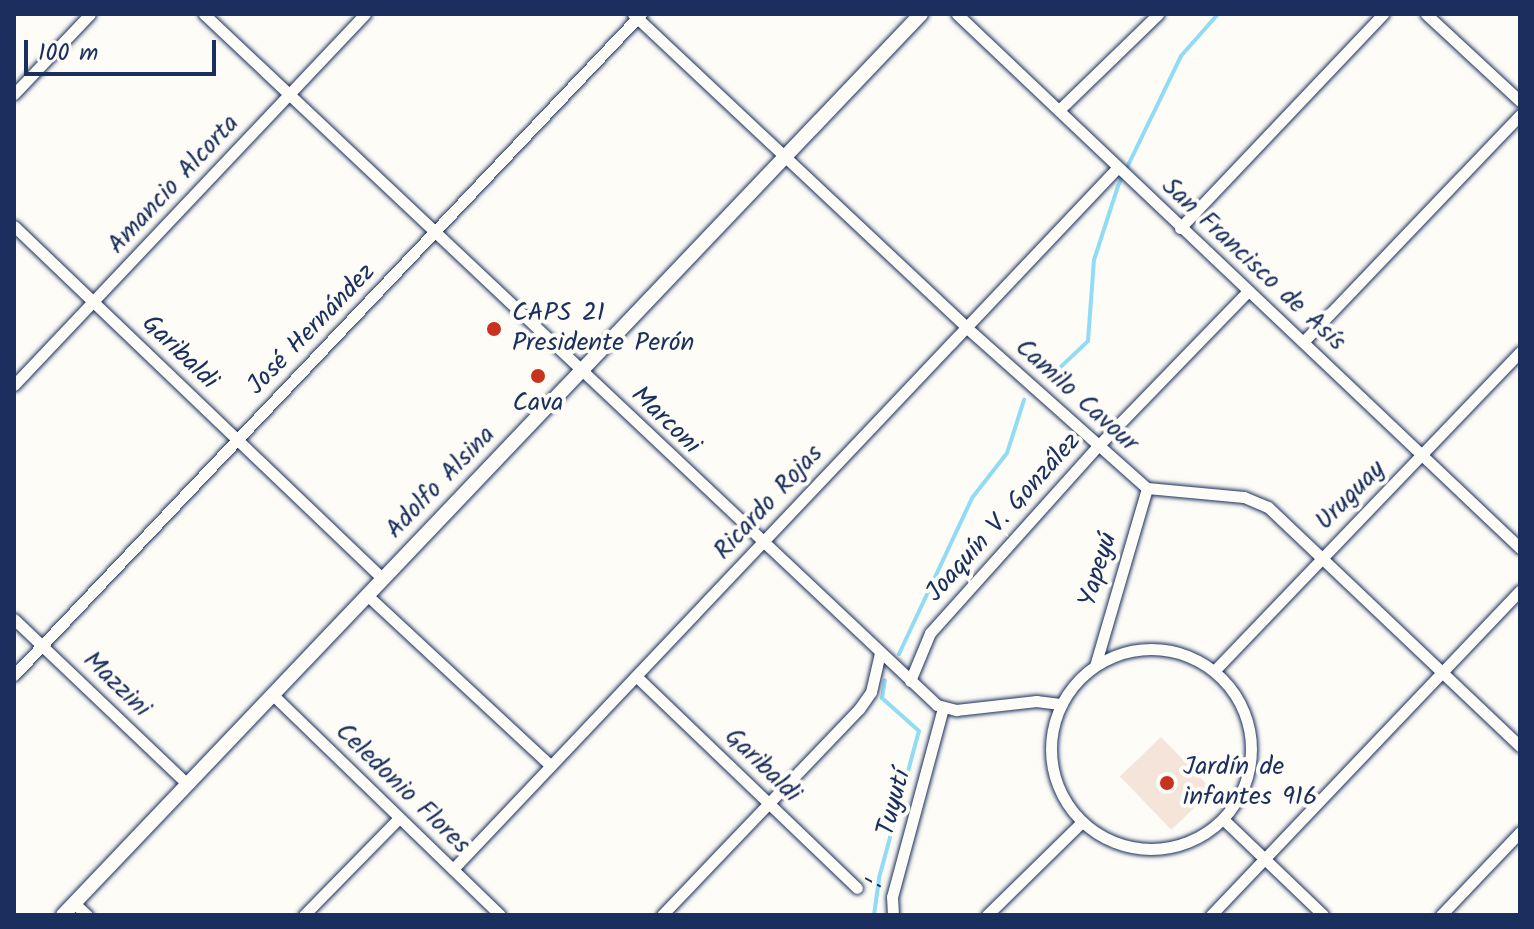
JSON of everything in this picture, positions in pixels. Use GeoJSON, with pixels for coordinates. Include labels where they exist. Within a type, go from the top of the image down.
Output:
{"type":"FeatureCollection","features":[{"type":"Feature","properties":{"kind":"street"},"geometry":{"type":"LineString","coordinates":[[14,94],[90,14]]}},
{"type":"Feature","properties":{"kind":"street","name":"Marconi"},"geometry":{"type":"LineString","coordinates":[[204,14],[761,543],[943,708]]}},
{"type":"Feature","properties":{"kind":"street","name":"Amancio Alcorta"},"geometry":{"type":"LineString","coordinates":[[14,385],[365,14]]}},
{"type":"Feature","properties":{"kind":"street","name":"Adolfo Alsina"},"geometry":{"type":"LineString","coordinates":[[63,915],[921,14]]}},
{"type":"Feature","properties":{"kind":"street","name":"San Francisco de Asís"},"geometry":{"type":"LineString","coordinates":[[957,14],[1520,548]]}},
{"type":"Feature","properties":{"kind":"street"},"geometry":{"type":"LineString","coordinates":[[1059,110],[1158,14]]}},
{"type":"Feature","properties":{"kind":"street"},"geometry":{"type":"LineString","coordinates":[[1180,228],[1383,14]]}},
{"type":"Feature","properties":{"kind":"street"},"geometry":{"type":"LineString","coordinates":[[1426,14],[1520,101]]}},
{"type":"Feature","properties":{"kind":"street","name":"Camilo Cavour"},"geometry":{"type":"LineString","coordinates":[[637,15],[966,327],[1147,488],[1257,500],[1322,557],[1520,746]]}},
{"type":"Feature","properties":{"kind":"street","name":"José Hernández"},"geometry":{"type":"LineString","coordinates":[[14,675],[434,235],[637,15]]}},
{"type":"Feature","properties":{"kind":"street"},"geometry":{"type":"LineString","coordinates":[[1303,342],[1520,115]]}},
{"type":"Feature","properties":{"kind":"street","name":"Ricardo Rojas"},"geometry":{"type":"LineString","coordinates":[[453,869],[966,327],[1122,173]]}},
{"type":"Feature","properties":{"kind":"street","name":"Garibaldi"},"geometry":{"type":"LineString","coordinates":[[14,226],[383,579]]}},
{"type":"Feature","properties":{"kind":"street","name":"Joaquín V. González"},"geometry":{"type":"LineString","coordinates":[[910,681],[930,633],[1098,446],[1248,291]]}},
{"type":"Feature","properties":{"kind":"street","name":"Uruguay"},"geometry":{"type":"LineString","coordinates":[[1215,670],[1520,352]]}},
{"type":"Feature","properties":{"kind":"street","name":"Yapeyú"},"geometry":{"type":"LineString","coordinates":[[1095,666],[1147,488]]}},
{"type":"Feature","properties":{"kind":"street"},"geometry":{"type":"LineString","coordinates":[[1211,915],[1520,591]]}},
{"type":"Feature","properties":{"kind":"street"},"geometry":{"type":"LineString","coordinates":[[368,596],[550,765]]}},
{"type":"Feature","properties":{"kind":"street","name":"Mazzini"},"geometry":{"type":"LineString","coordinates":[[14,619],[187,784]]}},
{"type":"Feature","properties":{"kind":"street"},"geometry":{"type":"LineString","coordinates":[[1153,648],[1186,654],[1215,670],[1241,704],[1249,724],[1252,757],[1244,788],[1224,820],[1172,847],[1140,848],[1109,840],[1082,822],[1054,776],[1050,749],[1062,704],[1095,666],[1121,653],[1153,648]]}},
{"type":"Feature","properties":{"kind":"street"},"geometry":{"type":"LineString","coordinates":[[662,915],[866,700],[880,654]]}},
{"type":"Feature","properties":{"kind":"street","name":"Garibaldi"},"geometry":{"type":"LineString","coordinates":[[636,676],[857,888]]}},
{"type":"Feature","properties":{"kind":"street","name":"Celedonio Flores"},"geometry":{"type":"LineString","coordinates":[[273,695],[500,915]]}},
{"type":"Feature","properties":{"kind":"street"},"geometry":{"type":"LineString","coordinates":[[943,708],[1062,704]]}},
{"type":"Feature","properties":{"kind":"street","name":"Tuyutí"},"geometry":{"type":"LineString","coordinates":[[892,912],[943,708]]}},
{"type":"Feature","properties":{"kind":"street"},"geometry":{"type":"LineString","coordinates":[[304,915],[399,818]]}},
{"type":"Feature","properties":{"kind":"street"},"geometry":{"type":"LineString","coordinates":[[1224,820],[1323,915]]}},
{"type":"Feature","properties":{"kind":"street"},"geometry":{"type":"LineString","coordinates":[[987,915],[1082,822]]}},
{"type":"Feature","properties":{"kind":"street"},"geometry":{"type":"LineString","coordinates":[[1441,915],[1520,832]]}},
{"type":"Feature","properties":{"kind":"street"},"geometry":{"type":"LineString","coordinates":[[74,903],[87,915]]}},
{"type":"Feature","properties":{"kind":"path"},"geometry":{"type":"LineString","coordinates":[[868,875],[884,889]]}},
{"type":"Feature","properties":{"kind":"shaded area","name":"Jardín de infantes 916"},"geometry":{"type":"Polygon","coordinates":[[[1161,737],[1212,790],[1171,830],[1120,777],[1161,737]]]}},
{"type":"Feature","properties":{"kind":"waterway"},"geometry":{"type":"LineString","coordinates":[[1048,379],[1088,341],[1094,260],[1118,186],[1181,56],[1218,14]]}},
{"type":"Feature","properties":{"kind":"waterway"},"geometry":{"type":"LineString","coordinates":[[899,654],[972,498],[1007,453],[1024,400]]}},
{"type":"Feature","properties":{"kind":"waterway"},"geometry":{"type":"LineString","coordinates":[[874,915],[879,878],[919,731],[882,698],[885,680]]}},
{"type":"Feature","properties":{"kind":"place","name":"CAPS 21 Presidente Perón"},"geometry":{"type":"Point","coordinates":[494,329]}},
{"type":"Feature","properties":{"kind":"place","name":"Cava"},"geometry":{"type":"Point","coordinates":[538,376]}},
{"type":"Feature","properties":{"kind":"place","name":"Jardín de infantes 916"},"geometry":{"type":"Point","coordinates":[1167,783]}}]}
